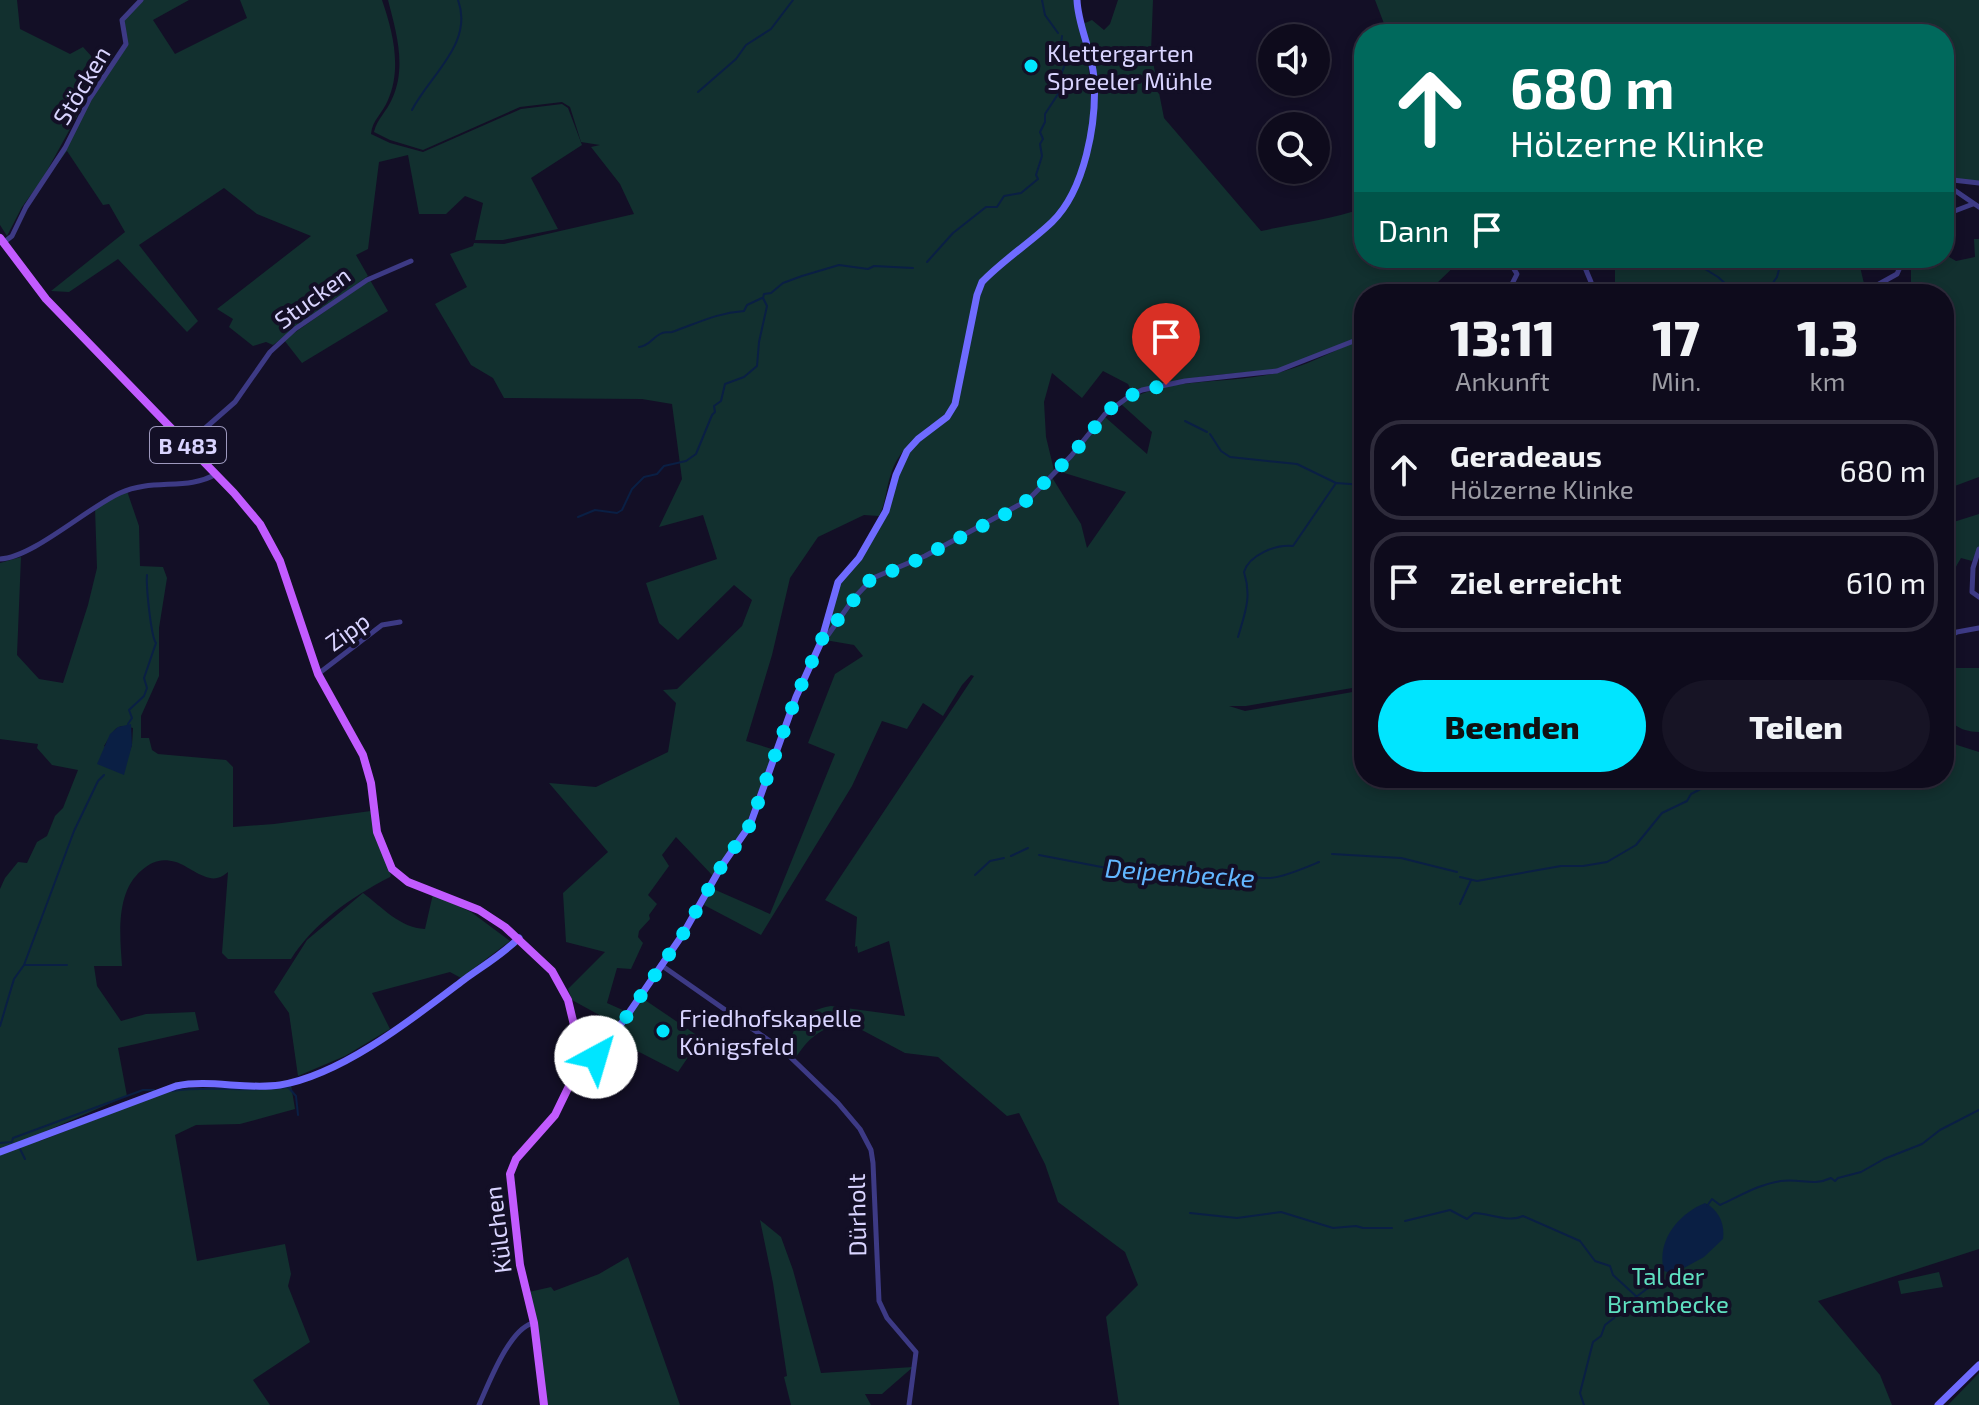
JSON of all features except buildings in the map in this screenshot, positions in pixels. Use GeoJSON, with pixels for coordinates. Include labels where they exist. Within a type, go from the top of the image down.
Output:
{"type":"FeatureCollection","features":[{"type":"Feature","properties":{"kind":"main road","name":"B 483"},"geometry":{"type":"LineString","coordinates":[[1,242],[46,299],[249,509],[273,547],[287,577],[318,674],[359,746],[370,774],[377,832],[392,869],[408,882],[479,910],[519,938],[552,971],[568,1000],[575,1048],[571,1082]]}},
{"type":"Feature","properties":{"kind":"main road","name":"Külchen"},"geometry":{"type":"LineString","coordinates":[[544,1405],[534,1323],[520,1265],[510,1184],[512,1166],[555,1115],[571,1082]]}},
{"type":"Feature","properties":{"kind":"street","name":"Stöcken"},"geometry":{"type":"LineString","coordinates":[[1,242],[12,236],[26,207],[65,148],[90,98],[126,44],[122,20],[141,0]]}},
{"type":"Feature","properties":{"kind":"street"},"geometry":{"type":"LineString","coordinates":[[571,1082],[612,1038],[692,920],[721,867],[750,825],[796,697],[823,637],[838,582],[859,558],[886,511],[896,475],[907,451],[947,417],[955,404],[982,282],[1055,219],[1078,180],[1087,150],[1094,90],[1093,71],[1077,0]]}},
{"type":"Feature","properties":{"kind":"street"},"geometry":{"type":"LineString","coordinates":[[1954,182],[1979,183]]}},
{"type":"Feature","properties":{"kind":"street"},"geometry":{"type":"LineString","coordinates":[[1954,189],[1977,206]]}},
{"type":"Feature","properties":{"kind":"street"},"geometry":{"type":"LineString","coordinates":[[1954,212],[1977,206]]}},
{"type":"Feature","properties":{"kind":"street","name":"Stucken"},"geometry":{"type":"LineString","coordinates":[[187,444],[235,402],[270,352],[295,329],[367,280],[411,261]]}},
{"type":"Feature","properties":{"kind":"street"},"geometry":{"type":"LineString","coordinates":[[1879,284],[1897,274],[1900,268]]}},
{"type":"Feature","properties":{"kind":"street"},"geometry":{"type":"LineString","coordinates":[[823,637],[828,635],[870,580],[925,556],[1028,500],[1071,456],[1105,414],[1131,395],[1185,381],[1277,371],[1354,341]]}},
{"type":"Feature","properties":{"kind":"street"},"geometry":{"type":"LineString","coordinates":[[0,559],[21,554],[126,490],[159,482],[203,482],[216,474]]}},
{"type":"Feature","properties":{"kind":"street"},"geometry":{"type":"LineString","coordinates":[[1976,596],[1970,585],[1979,549]]}},
{"type":"Feature","properties":{"kind":"street","name":"Zipp"},"geometry":{"type":"LineString","coordinates":[[318,674],[382,625],[400,622]]}},
{"type":"Feature","properties":{"kind":"street"},"geometry":{"type":"LineString","coordinates":[[1954,634],[1979,628]]}},
{"type":"Feature","properties":{"kind":"street"},"geometry":{"type":"LineString","coordinates":[[0,1152],[176,1086],[269,1086],[318,1072],[395,1030],[519,938]]}},
{"type":"Feature","properties":{"kind":"street","name":"Dürholt"},"geometry":{"type":"LineString","coordinates":[[661,965],[784,1051],[838,1103],[866,1139],[874,1173],[879,1301],[887,1318],[916,1352],[909,1405]]}},
{"type":"Feature","properties":{"kind":"street"},"geometry":{"type":"LineString","coordinates":[[479,1405],[516,1336],[526,1325],[534,1323]]}},
{"type":"Feature","properties":{"kind":"street"},"geometry":{"type":"LineString","coordinates":[[1938,1405],[1979,1365]]}},
{"type":"Feature","properties":{"kind":"green space"},"geometry":{"type":"Polygon","coordinates":[[[0,0],[17,0],[20,29],[70,54],[83,47],[103,69],[7,236],[0,225],[0,0]]]}},
{"type":"Feature","properties":{"kind":"green space"},"geometry":{"type":"Polygon","coordinates":[[[141,0],[189,0],[153,20],[175,54],[247,18],[240,0],[382,0],[390,25],[395,75],[388,100],[371,134],[423,152],[521,109],[562,104],[568,108],[582,145],[531,178],[558,229],[503,240],[475,240],[483,203],[465,196],[446,214],[419,214],[408,155],[379,162],[368,249],[356,255],[368,276],[273,345],[266,342],[253,346],[229,327],[233,319],[217,309],[311,236],[257,214],[224,188],[139,245],[198,321],[187,332],[118,259],[69,292],[51,291],[125,232],[109,204],[103,205],[67,151],[39,188],[125,43],[121,21],[141,0]]]}},
{"type":"Feature","properties":{"kind":"green space","name":"Tal der Brambecke"},"geometry":{"type":"Polygon","coordinates":[[[388,0],[1075,0],[1088,61],[1090,119],[1094,90],[1083,24],[1092,20],[1104,30],[1110,24],[1118,0],[1153,0],[1151,52],[1164,118],[1261,231],[1354,211],[1354,268],[1453,268],[1438,284],[1354,284],[1354,339],[1279,369],[1206,376],[1132,392],[1128,384],[1103,371],[1082,398],[1052,373],[1044,402],[1053,479],[1081,524],[1087,548],[1126,492],[1058,471],[1105,417],[1147,454],[1152,432],[1121,404],[1139,395],[1175,385],[1284,371],[1354,342],[1354,688],[1246,706],[1229,706],[1245,711],[1354,692],[1354,788],[1954,788],[1954,743],[1979,752],[1979,1249],[1818,1301],[1880,1375],[1892,1405],[1119,1405],[1106,1317],[1138,1285],[1125,1252],[1058,1202],[1045,1164],[1019,1113],[1007,1116],[938,1057],[905,1053],[847,1022],[818,1034],[796,1057],[789,1052],[796,1027],[807,1015],[822,1008],[831,1006],[905,1016],[889,941],[858,953],[855,947],[857,917],[825,900],[974,676],[971,675],[962,685],[943,716],[923,703],[907,729],[882,721],[852,786],[761,935],[704,905],[711,888],[770,914],[835,754],[808,743],[835,674],[863,656],[854,645],[825,640],[840,583],[863,555],[907,455],[935,428],[930,425],[897,459],[879,516],[864,515],[818,537],[790,578],[772,655],[746,741],[775,750],[745,827],[713,876],[676,837],[662,855],[669,866],[648,895],[657,904],[649,915],[650,919],[639,931],[638,937],[643,943],[631,969],[617,968],[607,1003],[627,1012],[642,998],[701,1038],[678,1072],[614,1039],[621,1027],[572,1000],[568,989],[605,952],[566,942],[563,893],[608,852],[549,783],[596,787],[668,752],[676,703],[663,690],[677,689],[742,626],[752,600],[734,585],[678,640],[659,623],[646,583],[717,559],[703,515],[659,527],[682,479],[672,404],[642,399],[504,398],[493,378],[471,365],[435,304],[467,287],[450,254],[474,243],[504,244],[634,214],[620,184],[591,147],[600,145],[581,142],[570,107],[562,102],[520,107],[423,150],[374,132],[392,99],[399,74],[399,49],[388,0]]]}},
{"type":"Feature","properties":{"kind":"green space"},"geometry":{"type":"Polygon","coordinates":[[[1375,0],[1979,0],[1979,183],[1954,180],[1954,24],[1384,24],[1375,0]]]}},
{"type":"Feature","properties":{"kind":"green space"},"geometry":{"type":"Polygon","coordinates":[[[1974,239],[1979,239],[1979,477],[1954,486],[1954,284],[1911,284],[1911,268],[1954,268],[1954,260],[1975,257],[1974,239]]]}},
{"type":"Feature","properties":{"kind":"green space"},"geometry":{"type":"Polygon","coordinates":[[[1615,268],[1860,268],[1864,284],[1615,284],[1615,268]]]}},
{"type":"Feature","properties":{"kind":"green space"},"geometry":{"type":"Polygon","coordinates":[[[370,280],[388,311],[302,363],[284,340],[370,280]]]}},
{"type":"Feature","properties":{"kind":"green space"},"geometry":{"type":"Polygon","coordinates":[[[127,491],[139,526],[140,566],[163,567],[167,578],[159,628],[159,676],[141,716],[141,738],[149,738],[152,750],[158,754],[226,760],[233,767],[233,827],[371,811],[376,839],[391,875],[334,912],[291,959],[228,959],[222,953],[228,872],[212,878],[166,860],[146,867],[133,879],[123,902],[120,928],[122,966],[94,966],[97,986],[121,1021],[146,1014],[195,1012],[199,1030],[118,1048],[127,1096],[37,1135],[40,1141],[168,1091],[260,1089],[291,1085],[295,1109],[240,1124],[196,1125],[175,1135],[197,1261],[285,1244],[291,1274],[288,1286],[310,1342],[253,1380],[270,1405],[0,1405],[0,889],[18,862],[27,863],[37,842],[47,836],[55,816],[63,808],[78,770],[52,765],[37,748],[38,744],[0,739],[0,563],[21,557],[17,655],[39,679],[63,683],[97,568],[95,508],[127,491]],[[117,728],[104,746],[127,759],[133,728],[117,728]]]}},
{"type":"Feature","properties":{"kind":"green space"},"geometry":{"type":"Polygon","coordinates":[[[1979,514],[1979,547],[1972,561],[1961,558],[1954,570],[1954,522],[1979,514]]]}},
{"type":"Feature","properties":{"kind":"green space"},"geometry":{"type":"Polygon","coordinates":[[[1954,668],[1979,668],[1979,732],[1956,725],[1954,668]]]}},
{"type":"Feature","properties":{"kind":"green space"},"geometry":{"type":"Polygon","coordinates":[[[363,893],[399,921],[425,929],[433,894],[471,912],[510,941],[461,978],[450,972],[372,993],[390,1029],[345,1056],[298,1076],[289,1013],[274,992],[307,940],[363,893]]]}},
{"type":"Feature","properties":{"kind":"green space"},"geometry":{"type":"Polygon","coordinates":[[[760,1220],[781,1237],[821,1373],[913,1367],[882,1394],[865,1394],[871,1405],[791,1405],[784,1377],[787,1376],[773,1283],[760,1220]]]}},
{"type":"Feature","properties":{"kind":"green space"},"geometry":{"type":"Polygon","coordinates":[[[628,1257],[680,1405],[547,1405],[529,1292],[551,1287],[554,1291],[599,1274],[628,1257]]]}},
{"type":"Feature","properties":{"kind":"green space"},"geometry":{"type":"Polygon","coordinates":[[[1939,1272],[1943,1287],[1901,1294],[1898,1281],[1939,1272]]]}},
{"type":"Feature","properties":{"kind":"green space"},"geometry":{"type":"Polygon","coordinates":[[[1978,1374],[1979,1405],[1948,1405],[1978,1374]]]}},
{"type":"Feature","properties":{"kind":"water"},"geometry":{"type":"Polygon","coordinates":[[[131,724],[132,745],[124,775],[97,764],[110,734],[118,727],[131,724]]]}},
{"type":"Feature","properties":{"kind":"water"},"geometry":{"type":"Polygon","coordinates":[[[1705,1203],[1720,1218],[1723,1239],[1704,1257],[1673,1274],[1664,1271],[1663,1249],[1671,1230],[1686,1214],[1705,1203]]]}},
{"type":"Feature","properties":{"kind":"waterway"},"geometry":{"type":"LineString","coordinates":[[412,110],[455,44],[461,16],[458,0]]}},
{"type":"Feature","properties":{"kind":"waterway"},"geometry":{"type":"LineString","coordinates":[[698,92],[736,59],[746,45],[771,29],[793,0]]}},
{"type":"Feature","properties":{"kind":"waterway"},"geometry":{"type":"LineString","coordinates":[[1042,0],[1045,15],[1058,33]]}},
{"type":"Feature","properties":{"kind":"waterway"},"geometry":{"type":"LineString","coordinates":[[927,262],[953,233],[986,207],[997,207],[1004,196],[1021,193],[1038,179],[1036,175],[1043,139],[1040,132],[1045,114],[1062,88],[1061,75],[1065,64],[1062,36]]}},
{"type":"Feature","properties":{"kind":"waterway"},"geometry":{"type":"LineString","coordinates":[[578,517],[595,510],[617,513],[622,510],[632,489],[644,477],[657,474],[664,466],[686,461],[696,454],[715,412],[714,406],[721,401],[725,384],[744,377],[757,366],[767,306],[764,294],[771,293],[783,283],[839,265],[868,269],[874,266],[913,268]]}},
{"type":"Feature","properties":{"kind":"waterway"},"geometry":{"type":"LineString","coordinates":[[1703,268],[1726,284]]}},
{"type":"Feature","properties":{"kind":"waterway"},"geometry":{"type":"LineString","coordinates":[[1772,284],[1779,268]]}},
{"type":"Feature","properties":{"kind":"waterway"},"geometry":{"type":"LineString","coordinates":[[639,347],[663,333],[716,316],[744,311],[747,305],[762,298]]}},
{"type":"Feature","properties":{"kind":"waterway"},"geometry":{"type":"LineString","coordinates":[[1185,421],[1207,432]]}},
{"type":"Feature","properties":{"kind":"waterway"},"geometry":{"type":"LineString","coordinates":[[1210,434],[1221,451],[1230,457],[1297,464],[1336,483]]}},
{"type":"Feature","properties":{"kind":"waterway"},"geometry":{"type":"LineString","coordinates":[[1238,637],[1247,605],[1244,572],[1251,560],[1264,552],[1293,546],[1336,483],[1354,484]]}},
{"type":"Feature","properties":{"kind":"waterway"},"geometry":{"type":"LineString","coordinates":[[128,724],[132,718],[129,710],[144,696],[147,688],[144,678],[156,643],[149,611],[147,575]]}},
{"type":"Feature","properties":{"kind":"waterway"},"geometry":{"type":"LineString","coordinates":[[0,1026],[14,979],[24,965],[74,831],[98,781],[104,775]]}},
{"type":"Feature","properties":{"kind":"waterway","name":"Deipenbecke"},"geometry":{"type":"LineString","coordinates":[[1460,877],[1477,881],[1561,866],[1607,862],[1636,845],[1662,813],[1687,801],[1691,794],[1703,788]]}},
{"type":"Feature","properties":{"kind":"waterway"},"geometry":{"type":"LineString","coordinates":[[1011,856],[1028,848]]}},
{"type":"Feature","properties":{"kind":"waterway","name":"Deipenbecke"},"geometry":{"type":"LineString","coordinates":[[1332,854],[1401,858],[1457,872]]}},
{"type":"Feature","properties":{"kind":"waterway","name":"Deipenbecke"},"geometry":{"type":"LineString","coordinates":[[1039,855],[1138,874],[1264,878],[1274,878],[1319,862]]}},
{"type":"Feature","properties":{"kind":"waterway"},"geometry":{"type":"LineString","coordinates":[[975,875],[990,861],[1004,858]]}},
{"type":"Feature","properties":{"kind":"waterway"},"geometry":{"type":"LineString","coordinates":[[1460,904],[1471,880]]}},
{"type":"Feature","properties":{"kind":"waterway"},"geometry":{"type":"LineString","coordinates":[[24,965],[67,965]]}},
{"type":"Feature","properties":{"kind":"waterway"},"geometry":{"type":"LineString","coordinates":[[172,1091],[288,1087],[296,1096],[298,1115]]}},
{"type":"Feature","properties":{"kind":"waterway"},"geometry":{"type":"LineString","coordinates":[[0,1143],[12,1142],[13,1138],[143,1090],[154,1090]]}},
{"type":"Feature","properties":{"kind":"waterway"},"geometry":{"type":"LineString","coordinates":[[1707,1206],[1712,1199],[1720,1205],[1773,1183],[1788,1180],[1818,1182],[1831,1178],[1835,1181],[1861,1172],[1922,1144],[1940,1130],[1979,1110]]}},
{"type":"Feature","properties":{"kind":"waterway"},"geometry":{"type":"LineString","coordinates":[[20,1149],[25,1159]]}},
{"type":"Feature","properties":{"kind":"waterway"},"geometry":{"type":"LineString","coordinates":[[1405,1221],[1450,1210],[1467,1219],[1474,1213],[1505,1218],[1523,1216],[1580,1241],[1595,1261],[1610,1266],[1613,1275],[1637,1297]]}},
{"type":"Feature","properties":{"kind":"waterway"},"geometry":{"type":"LineString","coordinates":[[1190,1213],[1237,1218],[1281,1212],[1333,1228],[1392,1228]]}},
{"type":"Feature","properties":{"kind":"waterway"},"geometry":{"type":"LineString","coordinates":[[1584,1405],[1580,1393],[1593,1342],[1620,1309],[1652,1285],[1658,1273],[1663,1271]]}},
{"type":"Feature","properties":{"kind":"place","name":"Klettergarten Spreeler Mühle"},"geometry":{"type":"Point","coordinates":[1031,66]}},
{"type":"Feature","properties":{"kind":"place","name":"Friedhofskapelle Königsfeld"},"geometry":{"type":"Point","coordinates":[663,1031]}},
{"type":"Feature","properties":{"kind":"route"},"geometry":{"type":"LineString","coordinates":[[596,1057],[683,934],[721,867],[750,825],[803,679],[823,637],[828,635],[863,587],[877,576],[911,563],[1021,506],[1071,456],[1110,409],[1137,392],[1166,385]]}}]}
